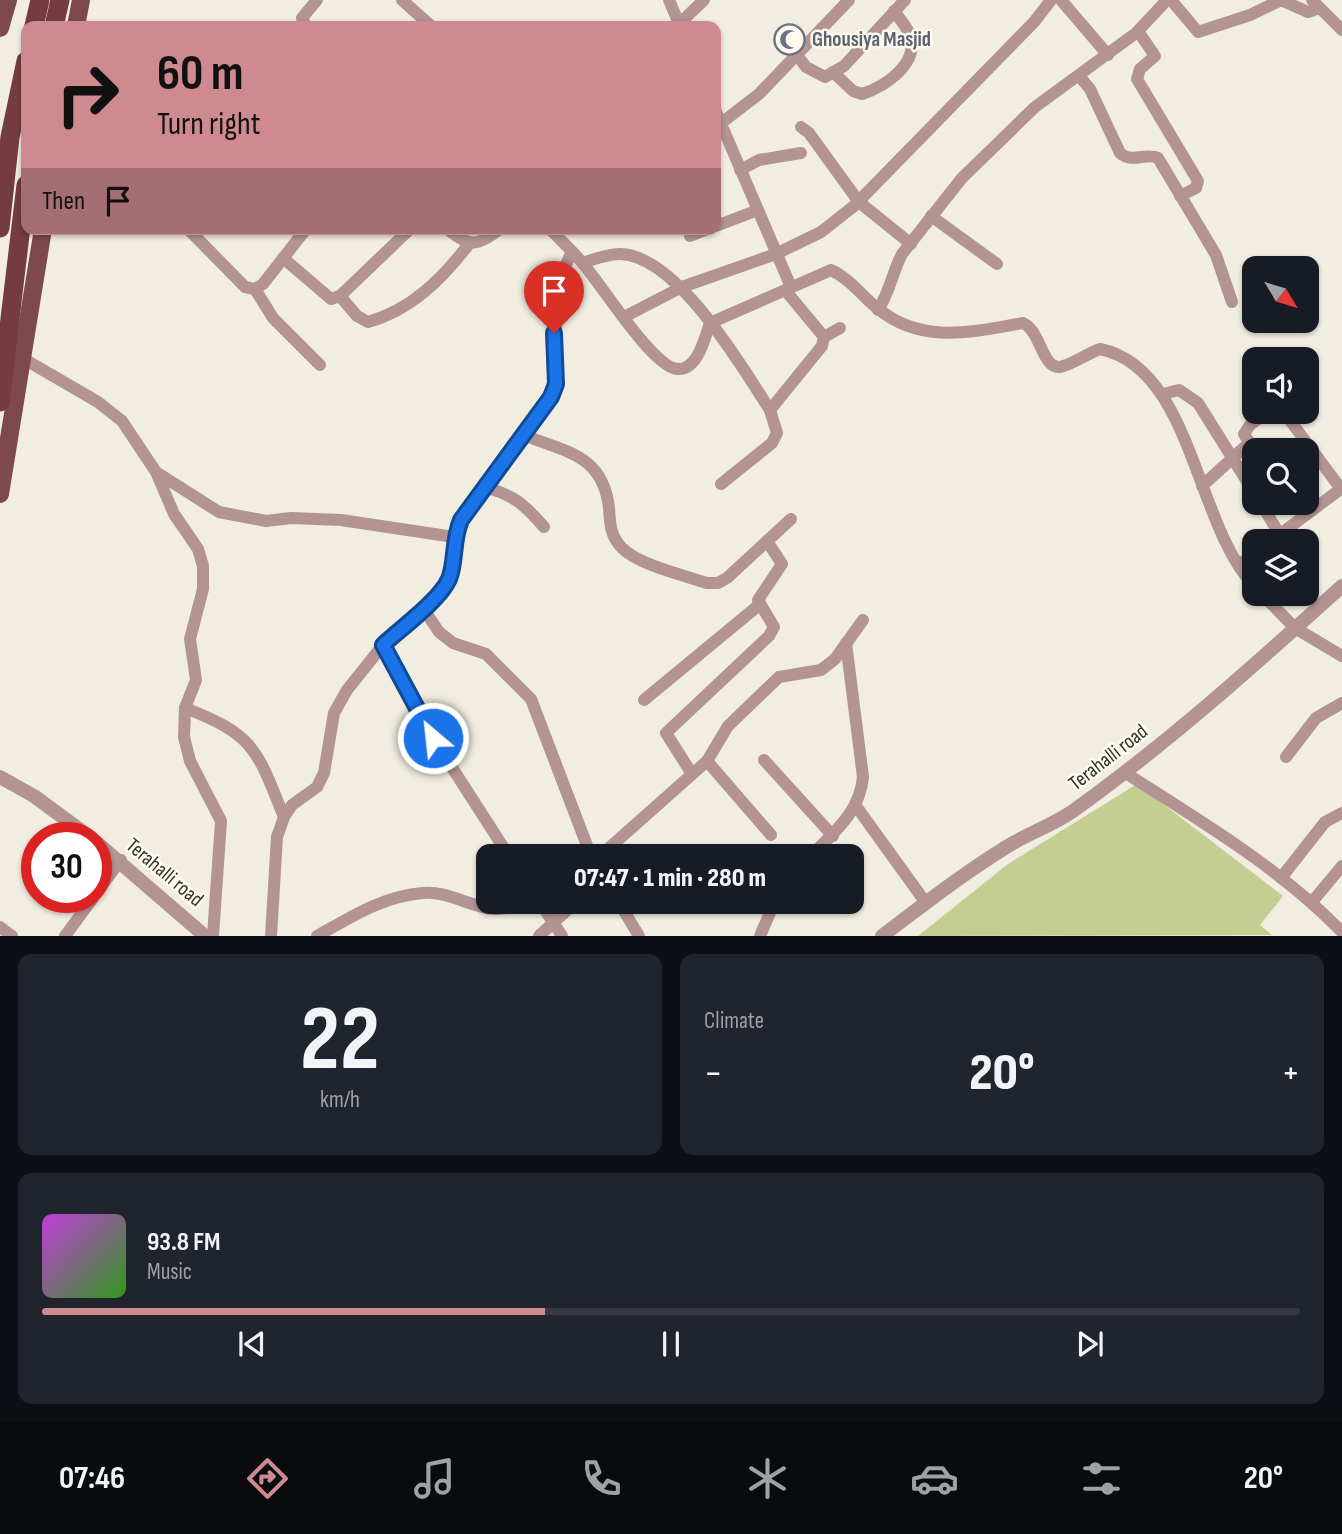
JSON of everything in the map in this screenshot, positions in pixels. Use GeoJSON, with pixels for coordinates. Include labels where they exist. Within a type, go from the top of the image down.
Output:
{"type":"FeatureCollection","features":[{"type":"Feature","properties":{"kind":"highway"},"geometry":{"type":"LineString","coordinates":[[35,21],[40,0]]}},
{"type":"Feature","properties":{"kind":"highway"},"geometry":{"type":"LineString","coordinates":[[55,21],[60,0]]}},
{"type":"Feature","properties":{"kind":"highway"},"geometry":{"type":"LineString","coordinates":[[0,228],[10,137],[21,85]]}},
{"type":"Feature","properties":{"kind":"highway"},"geometry":{"type":"LineString","coordinates":[[0,401],[21,227]]}},
{"type":"Feature","properties":{"kind":"main road"},"geometry":{"type":"LineString","coordinates":[[0,28],[8,0]]}},
{"type":"Feature","properties":{"kind":"main road"},"geometry":{"type":"LineString","coordinates":[[77,21],[81,0]]}},
{"type":"Feature","properties":{"kind":"main road"},"geometry":{"type":"LineString","coordinates":[[1,483],[42,235]]}},
{"type":"Feature","properties":{"kind":"street"},"geometry":{"type":"LineString","coordinates":[[304,21],[302,18],[317,0]]}},
{"type":"Feature","properties":{"kind":"street"},"geometry":{"type":"LineString","coordinates":[[402,0],[425,21]]}},
{"type":"Feature","properties":{"kind":"street"},"geometry":{"type":"LineString","coordinates":[[669,0],[678,21]]}},
{"type":"Feature","properties":{"kind":"street"},"geometry":{"type":"LineString","coordinates":[[684,21],[704,0]]}},
{"type":"Feature","properties":{"kind":"street"},"geometry":{"type":"LineString","coordinates":[[721,119],[752,101],[849,0]]}},
{"type":"Feature","properties":{"kind":"street"},"geometry":{"type":"LineString","coordinates":[[797,55],[816,74],[825,76],[833,72],[844,66],[905,0]]}},
{"type":"Feature","properties":{"kind":"street"},"geometry":{"type":"LineString","coordinates":[[624,317],[682,287],[776,254],[821,232],[859,202],[1034,22],[1051,0]]}},
{"type":"Feature","properties":{"kind":"street"},"geometry":{"type":"LineString","coordinates":[[1062,0],[1108,55]]}},
{"type":"Feature","properties":{"kind":"street"},"geometry":{"type":"LineString","coordinates":[[878,310],[891,288],[895,268],[931,216],[962,178],[1035,107],[1108,55],[1138,31],[1169,0],[1198,32],[1250,15],[1281,0],[1294,3],[1308,12],[1316,4],[1342,30]]}},
{"type":"Feature","properties":{"kind":"street"},"geometry":{"type":"LineString","coordinates":[[833,72],[853,91],[862,94],[880,88],[900,73],[909,52],[910,36],[894,11]]}},
{"type":"Feature","properties":{"kind":"street"},"geometry":{"type":"LineString","coordinates":[[1138,31],[1155,56],[1140,69],[1137,79],[1198,181],[1196,188],[1180,197]]}},
{"type":"Feature","properties":{"kind":"street"},"geometry":{"type":"LineString","coordinates":[[1080,77],[1090,89],[1120,153],[1130,159],[1150,156],[1158,158],[1216,255],[1232,302]]}},
{"type":"Feature","properties":{"kind":"street"},"geometry":{"type":"LineString","coordinates":[[801,127],[810,132],[859,202],[911,244]]}},
{"type":"Feature","properties":{"kind":"street"},"geometry":{"type":"LineString","coordinates":[[721,130],[758,210],[788,289],[824,337]]}},
{"type":"Feature","properties":{"kind":"street"},"geometry":{"type":"LineString","coordinates":[[740,170],[760,160],[801,153]]}},
{"type":"Feature","properties":{"kind":"street"},"geometry":{"type":"LineString","coordinates":[[721,224],[758,210]]}},
{"type":"Feature","properties":{"kind":"street"},"geometry":{"type":"LineString","coordinates":[[931,216],[997,264]]}},
{"type":"Feature","properties":{"kind":"street"},"geometry":{"type":"LineString","coordinates":[[194,235],[245,287],[255,289],[264,284],[301,235]]}},
{"type":"Feature","properties":{"kind":"street"},"geometry":{"type":"LineString","coordinates":[[283,258],[331,299],[340,296],[404,235]]}},
{"type":"Feature","properties":{"kind":"street"},"geometry":{"type":"LineString","coordinates":[[456,235],[469,244],[480,243],[491,235]]}},
{"type":"Feature","properties":{"kind":"street"},"geometry":{"type":"LineString","coordinates":[[555,235],[583,262],[646,346],[666,365],[677,369],[686,367],[698,356],[710,323],[831,270],[878,310],[900,323],[937,333],[960,335],[1023,323],[1036,333],[1046,361],[1053,366],[1060,367],[1100,349],[1128,357],[1163,394],[1223,535],[1242,567]]}},
{"type":"Feature","properties":{"kind":"street"},"geometry":{"type":"LineString","coordinates":[[560,240],[565,235]]}},
{"type":"Feature","properties":{"kind":"street"},"geometry":{"type":"LineString","coordinates":[[340,296],[357,316],[368,322],[385,317],[433,287],[469,244]]}},
{"type":"Feature","properties":{"kind":"street"},"geometry":{"type":"LineString","coordinates":[[271,936],[277,836],[292,805],[317,788],[324,773],[334,713],[383,645],[423,608],[449,579],[454,537],[464,514],[548,402],[556,384],[556,289],[571,253]]}},
{"type":"Feature","properties":{"kind":"street"},"geometry":{"type":"LineString","coordinates":[[583,262],[620,254],[632,257],[682,287],[770,410],[777,433],[772,443],[722,484]]}},
{"type":"Feature","properties":{"kind":"street"},"geometry":{"type":"LineString","coordinates":[[255,289],[273,318],[320,365]]}},
{"type":"Feature","properties":{"kind":"street"},"geometry":{"type":"LineString","coordinates":[[770,410],[822,346],[824,337],[840,328]]}},
{"type":"Feature","properties":{"kind":"street"},"geometry":{"type":"LineString","coordinates":[[23,359],[98,402],[122,421],[156,472],[174,514],[198,549],[203,566],[202,589],[190,639],[196,680],[186,708],[184,737],[190,761],[220,821],[213,936]]}},
{"type":"Feature","properties":{"kind":"street"},"geometry":{"type":"LineString","coordinates":[[1163,394],[1179,390],[1198,403],[1242,473]]}},
{"type":"Feature","properties":{"kind":"street"},"geometry":{"type":"LineString","coordinates":[[1293,424],[1342,489],[1319,501]]}},
{"type":"Feature","properties":{"kind":"street"},"geometry":{"type":"LineString","coordinates":[[522,434],[594,466],[607,487],[612,533],[622,548],[637,559],[707,583],[718,583],[791,519]]}},
{"type":"Feature","properties":{"kind":"street"},"geometry":{"type":"LineString","coordinates":[[1202,486],[1242,453]]}},
{"type":"Feature","properties":{"kind":"street"},"geometry":{"type":"LineString","coordinates":[[156,472],[219,512],[266,521],[291,518],[341,520],[454,537]]}},
{"type":"Feature","properties":{"kind":"street"},"geometry":{"type":"LineString","coordinates":[[486,488],[506,492],[525,504],[544,527]]}},
{"type":"Feature","properties":{"kind":"street"},"geometry":{"type":"LineString","coordinates":[[1284,529],[1299,515]]}},
{"type":"Feature","properties":{"kind":"street"},"geometry":{"type":"LineString","coordinates":[[692,774],[667,739],[666,733],[769,636],[774,627],[759,605],[760,595],[779,573],[782,565],[767,541]]}},
{"type":"Feature","properties":{"kind":"street","name":"Terahalli road"},"geometry":{"type":"LineString","coordinates":[[882,936],[1008,846],[1070,813],[1124,772],[1342,586]]}},
{"type":"Feature","properties":{"kind":"street"},"geometry":{"type":"LineString","coordinates":[[644,700],[759,605]]}},
{"type":"Feature","properties":{"kind":"street"},"geometry":{"type":"LineString","coordinates":[[1274,606],[1295,628],[1342,656]]}},
{"type":"Feature","properties":{"kind":"street"},"geometry":{"type":"LineString","coordinates":[[423,608],[439,632],[453,643],[486,654],[531,699],[586,844]]}},
{"type":"Feature","properties":{"kind":"street"},"geometry":{"type":"LineString","coordinates":[[613,844],[707,761],[728,726],[779,677],[821,670],[835,659],[863,620]]}},
{"type":"Feature","properties":{"kind":"street"},"geometry":{"type":"LineString","coordinates":[[824,844],[856,806],[863,777],[846,643]]}},
{"type":"Feature","properties":{"kind":"street"},"geometry":{"type":"LineString","coordinates":[[383,645],[433,738],[501,844]]}},
{"type":"Feature","properties":{"kind":"street"},"geometry":{"type":"LineString","coordinates":[[1286,757],[1316,718],[1342,703]]}},
{"type":"Feature","properties":{"kind":"street"},"geometry":{"type":"LineString","coordinates":[[186,708],[225,724],[243,736],[255,752],[284,817]]}},
{"type":"Feature","properties":{"kind":"street"},"geometry":{"type":"LineString","coordinates":[[764,760],[833,836]]}},
{"type":"Feature","properties":{"kind":"street"},"geometry":{"type":"LineString","coordinates":[[707,761],[771,835]]}},
{"type":"Feature","properties":{"kind":"street"},"geometry":{"type":"LineString","coordinates":[[1124,772],[1281,878],[1312,902],[1342,932]]}},
{"type":"Feature","properties":{"kind":"street"},"geometry":{"type":"LineString","coordinates":[[0,777],[34,796],[69,822]]}},
{"type":"Feature","properties":{"kind":"street"},"geometry":{"type":"LineString","coordinates":[[856,806],[926,903]]}},
{"type":"Feature","properties":{"kind":"street"},"geometry":{"type":"LineString","coordinates":[[1281,878],[1325,822],[1342,813]]}},
{"type":"Feature","properties":{"kind":"street","name":"Terahalli road"},"geometry":{"type":"LineString","coordinates":[[112,854],[205,936]]}},
{"type":"Feature","properties":{"kind":"street"},"geometry":{"type":"LineString","coordinates":[[112,872],[121,860]]}},
{"type":"Feature","properties":{"kind":"street"},"geometry":{"type":"LineString","coordinates":[[1312,902],[1340,873]]}},
{"type":"Feature","properties":{"kind":"street"},"geometry":{"type":"LineString","coordinates":[[317,936],[383,901],[422,893],[443,893],[476,906]]}},
{"type":"Feature","properties":{"kind":"street"},"geometry":{"type":"LineString","coordinates":[[65,936],[82,913]]}},
{"type":"Feature","properties":{"kind":"street"},"geometry":{"type":"LineString","coordinates":[[548,914],[562,936]]}},
{"type":"Feature","properties":{"kind":"street"},"geometry":{"type":"LineString","coordinates":[[539,936],[563,914]]}},
{"type":"Feature","properties":{"kind":"street"},"geometry":{"type":"LineString","coordinates":[[624,914],[632,933]]}},
{"type":"Feature","properties":{"kind":"street"},"geometry":{"type":"LineString","coordinates":[[760,936],[769,914]]}},
{"type":"Feature","properties":{"kind":"street"},"geometry":{"type":"LineString","coordinates":[[0,927],[12,936]]}},
{"type":"Feature","properties":{"kind":"green space"},"geometry":{"type":"Polygon","coordinates":[[[1137,784],[1283,896],[1260,925],[1272,935],[918,936],[1008,864],[1137,784]]]}},
{"type":"Feature","properties":{"kind":"place","name":"Ghousiya Masjid"},"geometry":{"type":"Point","coordinates":[789,39]}},
{"type":"Feature","properties":{"kind":"route"},"geometry":{"type":"LineString","coordinates":[[433,738],[383,645],[436,597],[449,579],[454,537],[461,520],[551,397],[556,384],[554,333]]}}]}
